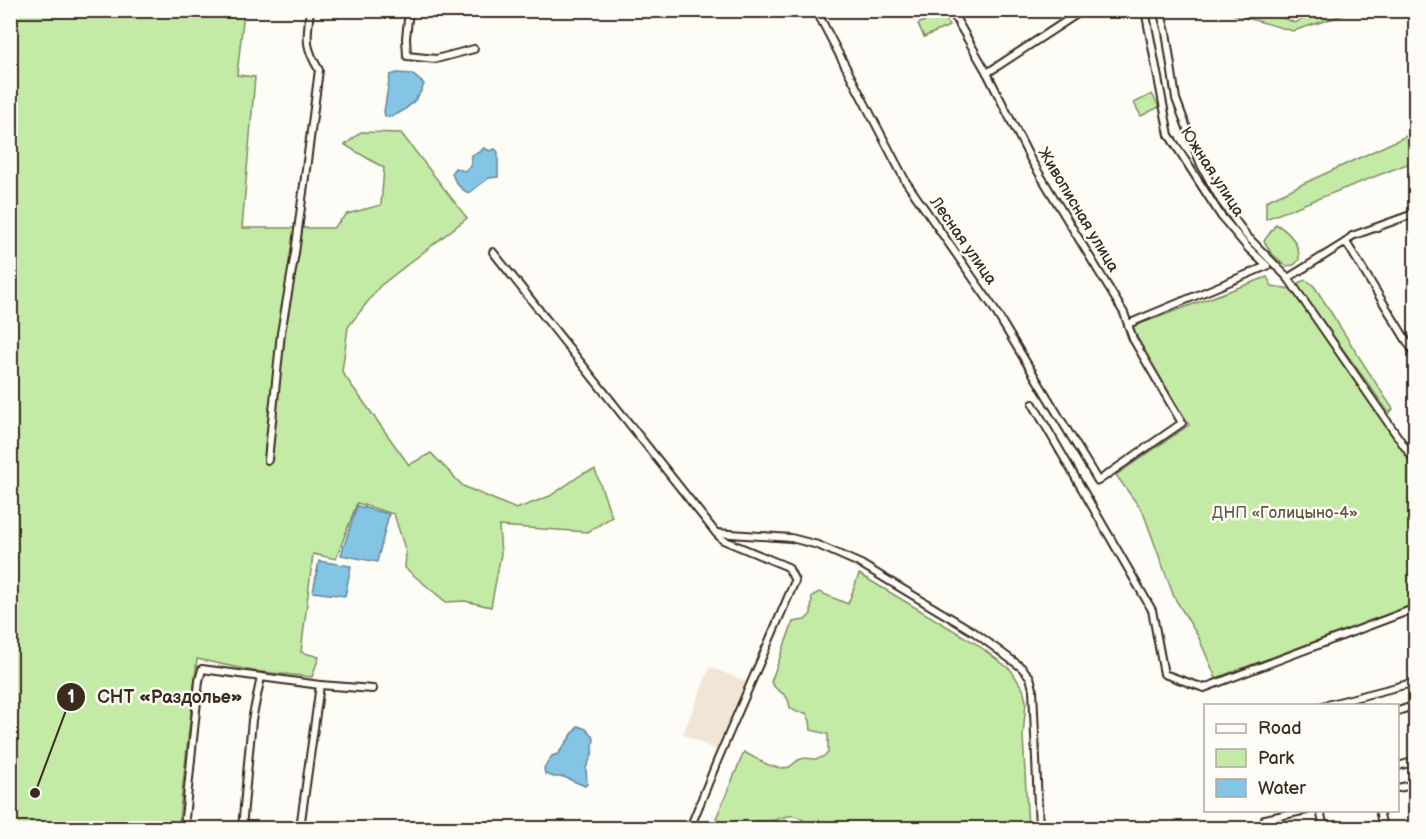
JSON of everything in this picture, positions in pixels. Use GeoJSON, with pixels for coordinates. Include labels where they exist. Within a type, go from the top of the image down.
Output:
{"type":"FeatureCollection","features":[{"type":"Feature","properties":{"kind":"street"},"geometry":{"type":"LineString","coordinates":[[268,460],[281,333],[295,254],[319,70],[309,54],[307,42],[310,10]]}},
{"type":"Feature","properties":{"kind":"street"},"geometry":{"type":"LineString","coordinates":[[409,10],[407,56],[436,59],[474,49]]}},
{"type":"Feature","properties":{"kind":"street"},"geometry":{"type":"LineString","coordinates":[[470,10],[476,14],[485,10]]}},
{"type":"Feature","properties":{"kind":"street","name":"Лесная улица"},"geometry":{"type":"LineString","coordinates":[[816,10],[906,182],[990,304],[1098,481],[1182,423]]}},
{"type":"Feature","properties":{"kind":"street","name":"Живописная улица"},"geometry":{"type":"LineString","coordinates":[[951,10],[987,73],[1031,160],[1124,313],[1133,339],[1182,423]]}},
{"type":"Feature","properties":{"kind":"street"},"geometry":{"type":"LineString","coordinates":[[987,73],[1077,14],[1087,10]]}},
{"type":"Feature","properties":{"kind":"street","name":"Южная улица"},"geometry":{"type":"LineString","coordinates":[[1128,324],[1267,266],[1221,216],[1169,135],[1145,10]]}},
{"type":"Feature","properties":{"kind":"street"},"geometry":{"type":"LineString","coordinates":[[1160,10],[1166,32],[1176,99],[1201,165],[1221,201],[1246,235],[1288,278],[1416,463]]}},
{"type":"Feature","properties":{"kind":"street"},"geometry":{"type":"LineString","coordinates":[[1288,278],[1352,236],[1416,213]]}},
{"type":"Feature","properties":{"kind":"street"},"geometry":{"type":"LineString","coordinates":[[1346,242],[1416,356]]}},
{"type":"Feature","properties":{"kind":"street"},"geometry":{"type":"LineString","coordinates":[[493,252],[716,533],[723,540],[788,567],[795,581],[690,828]]}},
{"type":"Feature","properties":{"kind":"street"},"geometry":{"type":"LineString","coordinates":[[1033,404],[1152,610],[1164,674],[1204,688],[1416,608]]}},
{"type":"Feature","properties":{"kind":"street"},"geometry":{"type":"LineString","coordinates":[[716,533],[791,538],[818,545],[846,557],[974,632],[1021,667],[1029,677],[1033,689],[1040,828]]}},
{"type":"Feature","properties":{"kind":"street"},"geometry":{"type":"LineString","coordinates":[[184,828],[202,669],[320,685],[373,689]]}},
{"type":"Feature","properties":{"kind":"street"},"geometry":{"type":"LineString","coordinates":[[242,828],[252,720],[261,677]]}},
{"type":"Feature","properties":{"kind":"street"},"geometry":{"type":"LineString","coordinates":[[1327,704],[1416,682]]}},
{"type":"Feature","properties":{"kind":"street"},"geometry":{"type":"LineString","coordinates":[[300,828],[320,685]]}},
{"type":"Feature","properties":{"kind":"street"},"geometry":{"type":"LineString","coordinates":[[1399,711],[1416,705]]}},
{"type":"Feature","properties":{"kind":"street"},"geometry":{"type":"LineString","coordinates":[[1399,766],[1416,761]]}},
{"type":"Feature","properties":{"kind":"street"},"geometry":{"type":"LineString","coordinates":[[1399,788],[1416,784]]}},
{"type":"Feature","properties":{"kind":"street"},"geometry":{"type":"LineString","coordinates":[[1271,828],[1265,819],[1298,812]]}},
{"type":"Feature","properties":{"kind":"street"},"geometry":{"type":"LineString","coordinates":[[1320,812],[1324,828]]}},
{"type":"Feature","properties":{"kind":"street"},"geometry":{"type":"LineString","coordinates":[[1379,812],[1383,828]]}},
{"type":"Feature","properties":{"kind":"shaded area"},"geometry":{"type":"Polygon","coordinates":[[[710,667],[747,682],[717,751],[683,734],[710,667]]]}},
{"type":"Feature","properties":{"kind":"green space"},"geometry":{"type":"Polygon","coordinates":[[[10,11],[244,11],[237,75],[255,77],[242,228],[333,228],[347,214],[381,205],[384,168],[345,145],[361,132],[401,133],[467,218],[380,286],[348,327],[342,372],[409,465],[431,453],[463,486],[516,509],[550,496],[584,473],[595,470],[612,517],[588,532],[499,526],[501,554],[491,607],[465,601],[446,602],[405,568],[406,552],[394,514],[357,503],[336,559],[313,554],[301,652],[319,657],[312,677],[253,671],[197,659],[178,828],[11,828],[10,11]]]}},
{"type":"Feature","properties":{"kind":"green space"},"geometry":{"type":"Polygon","coordinates":[[[1222,11],[1266,11],[1295,23],[1318,11],[1356,11],[1293,31],[1222,11]]]}},
{"type":"Feature","properties":{"kind":"green space"},"geometry":{"type":"Polygon","coordinates":[[[943,13],[949,26],[924,37],[918,24],[943,13]]]}},
{"type":"Feature","properties":{"kind":"green space"},"geometry":{"type":"Polygon","coordinates":[[[1152,94],[1159,107],[1141,116],[1134,103],[1152,94]]]}},
{"type":"Feature","properties":{"kind":"green space"},"geometry":{"type":"Polygon","coordinates":[[[1415,132],[1415,161],[1266,219],[1266,201],[1415,132]]]}},
{"type":"Feature","properties":{"kind":"green space"},"geometry":{"type":"Polygon","coordinates":[[[1276,224],[1296,243],[1299,260],[1294,265],[1286,266],[1271,253],[1264,241],[1276,224]]]}},
{"type":"Feature","properties":{"kind":"green space","name":"ДНП «Голицыно-4»"},"geometry":{"type":"Polygon","coordinates":[[[1267,277],[1272,286],[1291,289],[1415,468],[1415,604],[1216,678],[1198,636],[1174,597],[1143,512],[1116,475],[1189,425],[1129,328],[1267,277]]]}},
{"type":"Feature","properties":{"kind":"green space"},"geometry":{"type":"Polygon","coordinates":[[[1305,280],[1317,290],[1393,409],[1389,413],[1296,284],[1305,280]]]}},
{"type":"Feature","properties":{"kind":"green space"},"geometry":{"type":"Polygon","coordinates":[[[859,574],[975,643],[1011,670],[1023,689],[1026,701],[1023,736],[1028,828],[814,828],[800,818],[792,816],[754,822],[743,828],[712,828],[744,752],[778,768],[791,766],[805,758],[817,759],[828,753],[828,734],[811,730],[806,713],[790,708],[785,695],[771,682],[793,622],[805,620],[811,614],[812,596],[819,592],[848,604],[859,574]]]}},
{"type":"Feature","properties":{"kind":"water"},"geometry":{"type":"Polygon","coordinates":[[[412,74],[424,84],[419,95],[410,105],[400,113],[388,117],[384,112],[390,75],[412,74]]]}},
{"type":"Feature","properties":{"kind":"water"},"geometry":{"type":"Polygon","coordinates":[[[484,148],[490,151],[495,149],[498,152],[498,177],[489,178],[469,193],[458,185],[452,172],[455,168],[464,171],[471,166],[472,155],[484,148]]]}},
{"type":"Feature","properties":{"kind":"water"},"geometry":{"type":"Polygon","coordinates":[[[357,506],[389,514],[377,562],[341,555],[357,506]]]}},
{"type":"Feature","properties":{"kind":"water"},"geometry":{"type":"Polygon","coordinates":[[[319,561],[351,566],[345,596],[313,592],[319,561]]]}},
{"type":"Feature","properties":{"kind":"water"},"geometry":{"type":"Polygon","coordinates":[[[578,726],[586,729],[594,738],[592,755],[586,768],[587,784],[585,786],[564,777],[545,774],[544,768],[552,756],[558,754],[578,726]]]}},
{"type":"Feature","properties":{"kind":"place","name":"СНТ «Раздолье»"},"geometry":{"type":"Point","coordinates":[35,793]}}]}
